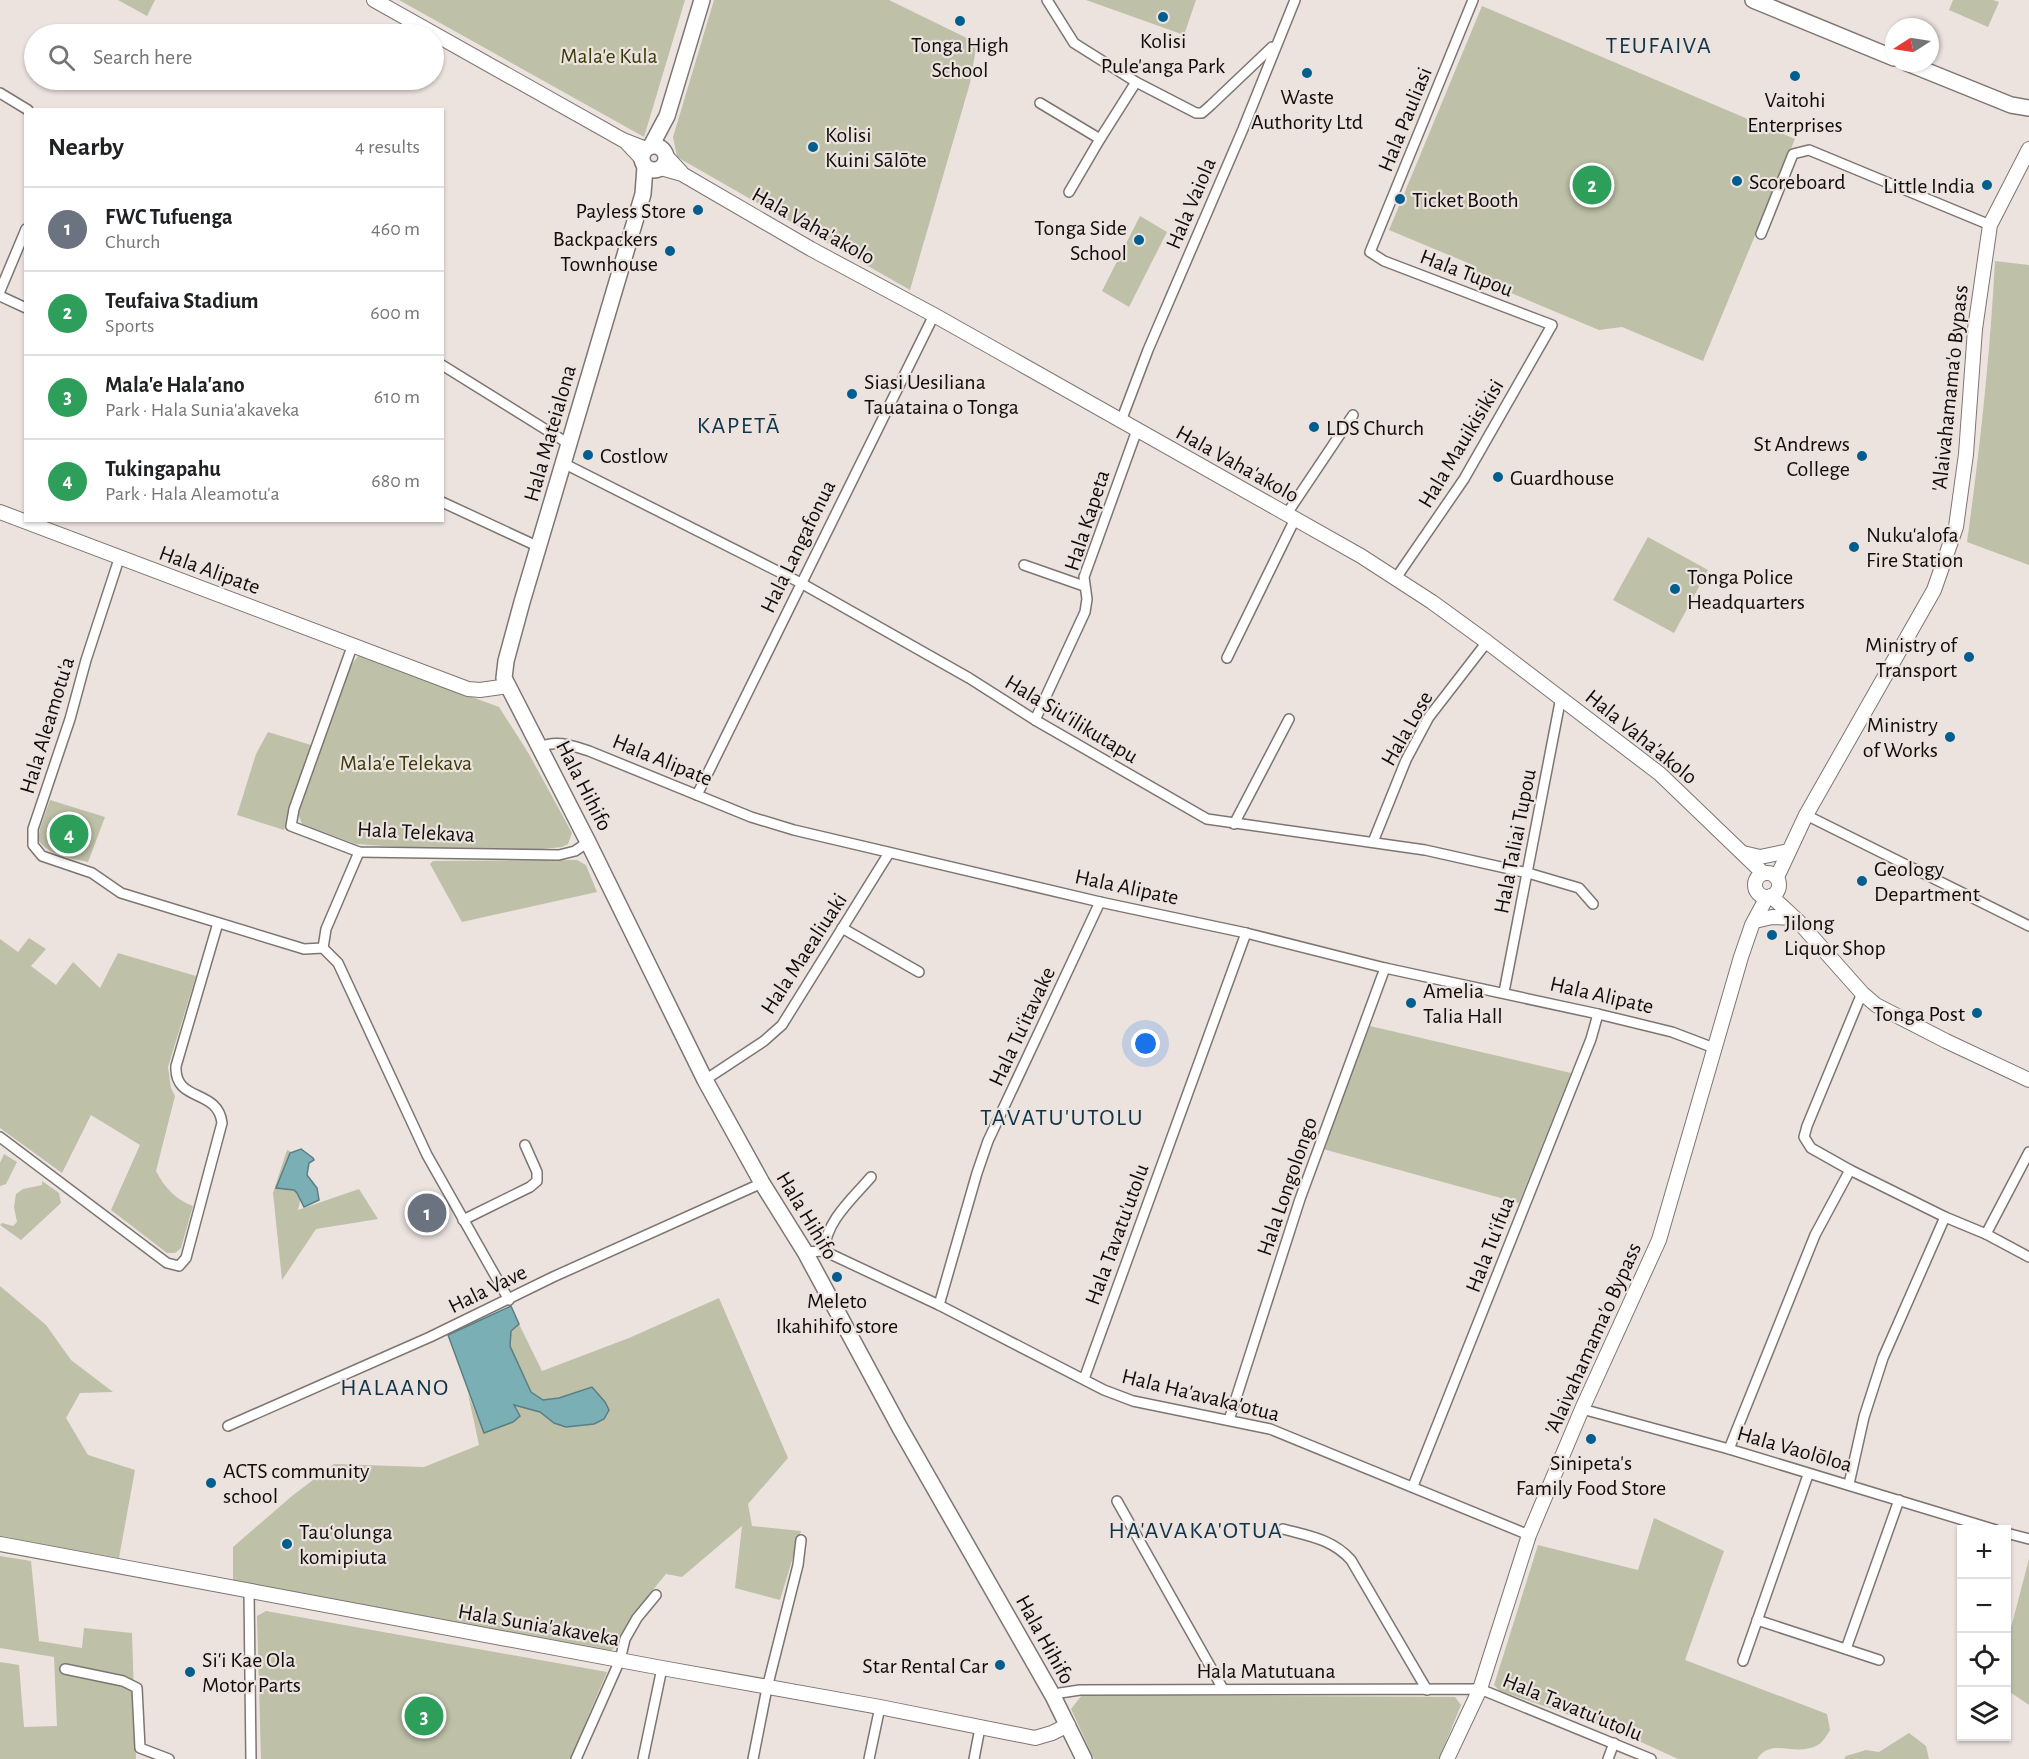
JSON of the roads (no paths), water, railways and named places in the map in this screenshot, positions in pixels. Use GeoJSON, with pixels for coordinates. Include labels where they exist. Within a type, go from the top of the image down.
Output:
{"type":"FeatureCollection","features":[{"type":"Feature","properties":{"kind":"main road","name":"Hala Vaha'akolo"},"geometry":{"type":"LineString","coordinates":[[374,0],[417,24]]}},
{"type":"Feature","properties":{"kind":"main road","name":"Hala Mateialona"},"geometry":{"type":"LineString","coordinates":[[508,686],[504,678],[506,661],[702,0]]}},
{"type":"Feature","properties":{"kind":"main road"},"geometry":{"type":"LineString","coordinates":[[1753,0],[1885,54]]}},
{"type":"Feature","properties":{"kind":"main road","name":"Hala Vaha'akolo"},"geometry":{"type":"LineString","coordinates":[[444,39],[811,249],[934,315],[1361,556],[1396,578],[1487,642],[1660,774],[1737,848],[1796,919],[1862,993],[1876,1005],[2029,1080]]}},
{"type":"Feature","properties":{"kind":"main road"},"geometry":{"type":"LineString","coordinates":[[1928,72],[2011,105],[2029,108]]}},
{"type":"Feature","properties":{"kind":"main road"},"geometry":{"type":"LineString","coordinates":[[2011,105],[2029,118]]}},
{"type":"Feature","properties":{"kind":"main road","name":"'Alaivahamama'o Bypass"},"geometry":{"type":"LineString","coordinates":[[1447,1759],[1480,1689],[1529,1534],[1659,1240],[1714,1048],[1767,885],[1934,590],[1956,527],[1966,454],[1975,329],[1990,225],[2028,153]]}},
{"type":"Feature","properties":{"kind":"main road","name":"Hala Alipate"},"geometry":{"type":"LineString","coordinates":[[0,512],[24,521]]}},
{"type":"Feature","properties":{"kind":"main road","name":"Hala Alipate"},"geometry":{"type":"LineString","coordinates":[[25,522],[468,689],[480,690],[508,686]]}},
{"type":"Feature","properties":{"kind":"main road","name":"Hala Hihifo"},"geometry":{"type":"LineString","coordinates":[[508,686],[705,1080],[762,1183],[806,1252],[900,1428],[1053,1696],[1084,1759]]}},
{"type":"Feature","properties":{"kind":"main road"},"geometry":{"type":"LineString","coordinates":[[1737,848],[1760,857],[1788,848]]}},
{"type":"Feature","properties":{"kind":"main road"},"geometry":{"type":"LineString","coordinates":[[1753,923],[1772,917],[1796,919]]}},
{"type":"Feature","properties":{"kind":"main road","name":"Hala Sunia'akaveka"},"geometry":{"type":"LineString","coordinates":[[0,1544],[767,1688],[880,1707],[1035,1738],[1068,1725]]}},
{"type":"Feature","properties":{"kind":"street"},"geometry":{"type":"LineString","coordinates":[[1047,0],[1074,43],[1136,82],[1196,113],[1202,112],[1276,44]]}},
{"type":"Feature","properties":{"kind":"street","name":"Hala Vaiola"},"geometry":{"type":"LineString","coordinates":[[1121,421],[1148,350],[1243,129],[1295,0]]}},
{"type":"Feature","properties":{"kind":"street","name":"Hala Pauliasi"},"geometry":{"type":"LineString","coordinates":[[1370,252],[1473,0]]}},
{"type":"Feature","properties":{"kind":"street"},"geometry":{"type":"LineString","coordinates":[[1069,192],[1136,82]]}},
{"type":"Feature","properties":{"kind":"street"},"geometry":{"type":"LineString","coordinates":[[0,93],[25,108]]}},
{"type":"Feature","properties":{"kind":"street"},"geometry":{"type":"LineString","coordinates":[[1040,103],[1100,138]]}},
{"type":"Feature","properties":{"kind":"street"},"geometry":{"type":"LineString","coordinates":[[1761,234],[1793,154],[1809,150],[1990,225]]}},
{"type":"Feature","properties":{"kind":"street"},"geometry":{"type":"LineString","coordinates":[[0,291],[24,234]]}},
{"type":"Feature","properties":{"kind":"street","name":"Hala Tupou"},"geometry":{"type":"LineString","coordinates":[[1370,252],[1384,261],[1552,325]]}},
{"type":"Feature","properties":{"kind":"street"},"geometry":{"type":"LineString","coordinates":[[0,296],[24,307]]}},
{"type":"Feature","properties":{"kind":"street","name":"Hala Langafonua"},"geometry":{"type":"LineString","coordinates":[[697,795],[934,315]]}},
{"type":"Feature","properties":{"kind":"street","name":"Hala Mauikisikisi"},"geometry":{"type":"LineString","coordinates":[[1396,578],[1464,479],[1552,325]]}},
{"type":"Feature","properties":{"kind":"street"},"geometry":{"type":"LineString","coordinates":[[444,366],[569,444]]}},
{"type":"Feature","properties":{"kind":"street"},"geometry":{"type":"LineString","coordinates":[[1227,658],[1290,517],[1353,415]]}},
{"type":"Feature","properties":{"kind":"street","name":"Hala Kapeta"},"geometry":{"type":"LineString","coordinates":[[1035,720],[1084,612],[1087,599],[1084,577],[1137,430]]}},
{"type":"Feature","properties":{"kind":"street","name":"Hala Siu'ilikutapu"},"geometry":{"type":"LineString","coordinates":[[563,463],[801,583],[969,678],[1035,720],[1206,819],[1425,850],[1528,873],[1579,888],[1593,904]]}},
{"type":"Feature","properties":{"kind":"street"},"geometry":{"type":"LineString","coordinates":[[444,503],[539,547]]}},
{"type":"Feature","properties":{"kind":"street","name":"Hala Aleamotu'a"},"geometry":{"type":"LineString","coordinates":[[119,559],[86,660],[70,719],[33,829],[33,845],[42,856],[92,873],[121,893],[304,949],[323,948]]}},
{"type":"Feature","properties":{"kind":"street"},"geometry":{"type":"LineString","coordinates":[[1024,565],[1084,586]]}},
{"type":"Feature","properties":{"kind":"street","name":"Hala Lose"},"geometry":{"type":"LineString","coordinates":[[1373,842],[1406,760],[1429,717],[1487,642]]}},
{"type":"Feature","properties":{"kind":"street","name":"Hala Telekava"},"geometry":{"type":"LineString","coordinates":[[353,644],[294,808],[291,825],[359,852],[560,855],[576,851],[588,842]]}},
{"type":"Feature","properties":{"kind":"street","name":"Hala Taliai Tupou"},"geometry":{"type":"LineString","coordinates":[[1504,992],[1561,697]]}},
{"type":"Feature","properties":{"kind":"street"},"geometry":{"type":"LineString","coordinates":[[1234,824],[1289,719]]}},
{"type":"Feature","properties":{"kind":"street","name":"Hala Alipate"},"geometry":{"type":"LineString","coordinates":[[540,747],[549,743],[562,743],[589,751],[751,817],[794,830],[1100,902],[1246,933],[1385,968],[1598,1014],[1672,1032],[1714,1048]]}},
{"type":"Feature","properties":{"kind":"street"},"geometry":{"type":"LineString","coordinates":[[1806,815],[2029,926]]}},
{"type":"Feature","properties":{"kind":"street"},"geometry":{"type":"LineString","coordinates":[[359,852],[326,929],[323,948],[338,963],[427,1155],[509,1300]]}},
{"type":"Feature","properties":{"kind":"street","name":"Hala Maealiuaki"},"geometry":{"type":"LineString","coordinates":[[705,1080],[764,1041],[782,1025],[889,853]]}},
{"type":"Feature","properties":{"kind":"street","name":"Hala Tu'itavake"},"geometry":{"type":"LineString","coordinates":[[939,1305],[988,1142],[1100,902]]}},
{"type":"Feature","properties":{"kind":"street"},"geometry":{"type":"LineString","coordinates":[[0,1137],[167,1263],[179,1266],[186,1258],[222,1123],[221,1113],[217,1106],[188,1092],[177,1080],[176,1074],[176,1066],[218,923]]}},
{"type":"Feature","properties":{"kind":"street"},"geometry":{"type":"LineString","coordinates":[[843,928],[919,972]]}},
{"type":"Feature","properties":{"kind":"street","name":"Hala Tavatu'utolu"},"geometry":{"type":"LineString","coordinates":[[1084,1379],[1246,933]]}},
{"type":"Feature","properties":{"kind":"street","name":"Hala Longolongo"},"geometry":{"type":"LineString","coordinates":[[1229,1419],[1300,1199],[1385,968]]}},
{"type":"Feature","properties":{"kind":"street"},"geometry":{"type":"LineString","coordinates":[[1862,993],[1804,1137],[1811,1148],[1850,1170],[1945,1217],[1986,1234],[2029,1257]]}},
{"type":"Feature","properties":{"kind":"street","name":"Hala Tu'ifua"},"geometry":{"type":"LineString","coordinates":[[1413,1486],[1592,1039],[1598,1014]]}},
{"type":"Feature","properties":{"kind":"street"},"geometry":{"type":"LineString","coordinates":[[463,1220],[530,1187],[537,1181],[537,1172],[525,1145]]}},
{"type":"Feature","properties":{"kind":"street"},"geometry":{"type":"LineString","coordinates":[[1986,1234],[2029,1152]]}},
{"type":"Feature","properties":{"kind":"street"},"geometry":{"type":"LineString","coordinates":[[1729,1449],[1815,1235],[1850,1170]]}},
{"type":"Feature","properties":{"kind":"street"},"geometry":{"type":"LineString","coordinates":[[824,1251],[825,1238],[836,1217],[871,1177]]}},
{"type":"Feature","properties":{"kind":"street","name":"Hala Vave"},"geometry":{"type":"LineString","coordinates":[[228,1426],[762,1183]]}},
{"type":"Feature","properties":{"kind":"street"},"geometry":{"type":"LineString","coordinates":[[1849,1484],[1864,1417],[1883,1358],[1945,1217]]}},
{"type":"Feature","properties":{"kind":"street","name":"Hala Ha'avaka'otua"},"geometry":{"type":"LineString","coordinates":[[806,1252],[824,1251],[939,1305],[1104,1390],[1133,1401],[1270,1429],[1529,1534]]}},
{"type":"Feature","properties":{"kind":"street","name":"Hala Vaolōloa"},"geometry":{"type":"LineString","coordinates":[[1582,1410],[1729,1449],[1980,1525]]}},
{"type":"Feature","properties":{"kind":"street"},"geometry":{"type":"LineString","coordinates":[[1743,1661],[1808,1474]]}},
{"type":"Feature","properties":{"kind":"street"},"geometry":{"type":"LineString","coordinates":[[1846,1649],[1899,1500]]}},
{"type":"Feature","properties":{"kind":"street"},"geometry":{"type":"LineString","coordinates":[[1117,1501],[1223,1689]]}},
{"type":"Feature","properties":{"kind":"street"},"geometry":{"type":"LineString","coordinates":[[1283,1529],[1322,1540],[1340,1548],[1351,1560],[1427,1690]]}},
{"type":"Feature","properties":{"kind":"street"},"geometry":{"type":"LineString","coordinates":[[2011,1534],[2029,1539]]}},
{"type":"Feature","properties":{"kind":"street"},"geometry":{"type":"LineString","coordinates":[[753,1759],[767,1688],[798,1565],[801,1540]]}},
{"type":"Feature","properties":{"kind":"street"},"geometry":{"type":"LineString","coordinates":[[249,1592],[251,1759]]}},
{"type":"Feature","properties":{"kind":"street"},"geometry":{"type":"LineString","coordinates":[[576,1759],[620,1660],[625,1639],[637,1618],[656,1594]]}},
{"type":"Feature","properties":{"kind":"street"},"geometry":{"type":"LineString","coordinates":[[1757,1620],[1879,1660]]}},
{"type":"Feature","properties":{"kind":"street"},"geometry":{"type":"LineString","coordinates":[[644,1759],[662,1668]]}},
{"type":"Feature","properties":{"kind":"street"},"geometry":{"type":"LineString","coordinates":[[65,1669],[123,1681],[137,1688],[140,1748],[170,1759]]}},
{"type":"Feature","properties":{"kind":"street","name":"Hala Tavatu'utolu"},"geometry":{"type":"LineString","coordinates":[[1480,1689],[1651,1759]]}},
{"type":"Feature","properties":{"kind":"street","name":"Hala Matutuana"},"geometry":{"type":"LineString","coordinates":[[1053,1696],[1080,1690],[1480,1689]]}},
{"type":"Feature","properties":{"kind":"street"},"geometry":{"type":"LineString","coordinates":[[869,1759],[880,1707]]}},
{"type":"Feature","properties":{"kind":"street"},"geometry":{"type":"LineString","coordinates":[[974,1759],[980,1728]]}},
{"type":"Feature","properties":{"kind":"street"},"geometry":{"type":"LineString","coordinates":[[1608,1759],[1614,1743]]}},
{"type":"Feature","properties":{"kind":"water"},"geometry":{"type":"Polygon","coordinates":[[[301,1149],[314,1160],[309,1163],[307,1175],[317,1188],[319,1200],[304,1207],[294,1190],[276,1188],[290,1153],[301,1149]]]}},
{"type":"Feature","properties":{"kind":"water"},"geometry":{"type":"Polygon","coordinates":[[[511,1306],[519,1324],[511,1331],[510,1346],[531,1392],[543,1400],[559,1398],[592,1387],[609,1410],[604,1419],[594,1424],[566,1427],[554,1423],[540,1412],[514,1405],[520,1416],[513,1422],[484,1433],[448,1335],[511,1306]]]}},
{"type":"Feature","properties":{"kind":"place","name":"Kolisi Pule'anga Park"},"geometry":{"type":"Point","coordinates":[1163,17]}},
{"type":"Feature","properties":{"kind":"place","name":"Tonga High School"},"geometry":{"type":"Point","coordinates":[960,21]}},
{"type":"Feature","properties":{"kind":"place","name":"Waste Authority Ltd"},"geometry":{"type":"Point","coordinates":[1307,73]}},
{"type":"Feature","properties":{"kind":"place","name":"Vaitohi Enterprises"},"geometry":{"type":"Point","coordinates":[1795,76]}},
{"type":"Feature","properties":{"kind":"place","name":"Kolisi Kuini Sālōte"},"geometry":{"type":"Point","coordinates":[813,147]}},
{"type":"Feature","properties":{"kind":"place","name":"Scoreboard"},"geometry":{"type":"Point","coordinates":[1737,181]}},
{"type":"Feature","properties":{"kind":"place","name":"Teufaiva Stadium"},"geometry":{"type":"Point","coordinates":[1592,185]}},
{"type":"Feature","properties":{"kind":"place","name":"Little India"},"geometry":{"type":"Point","coordinates":[1987,185]}},
{"type":"Feature","properties":{"kind":"place","name":"Ticket Booth"},"geometry":{"type":"Point","coordinates":[1400,199]}},
{"type":"Feature","properties":{"kind":"place","name":"Payless Store"},"geometry":{"type":"Point","coordinates":[698,210]}},
{"type":"Feature","properties":{"kind":"place","name":"Tonga Side School"},"geometry":{"type":"Point","coordinates":[1139,240]}},
{"type":"Feature","properties":{"kind":"place","name":"Backpackers Townhouse"},"geometry":{"type":"Point","coordinates":[670,251]}},
{"type":"Feature","properties":{"kind":"place","name":"Siasi Uesiliana Tauataina o Tonga"},"geometry":{"type":"Point","coordinates":[852,394]}},
{"type":"Feature","properties":{"kind":"place","name":"LDS Church"},"geometry":{"type":"Point","coordinates":[1314,427]}},
{"type":"Feature","properties":{"kind":"place","name":"Costlow"},"geometry":{"type":"Point","coordinates":[588,455]}},
{"type":"Feature","properties":{"kind":"place","name":"St Andrews College"},"geometry":{"type":"Point","coordinates":[1862,456]}},
{"type":"Feature","properties":{"kind":"place","name":"Guardhouse"},"geometry":{"type":"Point","coordinates":[1498,477]}},
{"type":"Feature","properties":{"kind":"place","name":"Nuku'alofa Fire Station"},"geometry":{"type":"Point","coordinates":[1854,547]}},
{"type":"Feature","properties":{"kind":"place","name":"Tonga Police Headquarters"},"geometry":{"type":"Point","coordinates":[1675,589]}},
{"type":"Feature","properties":{"kind":"place","name":"Ministry of Transport"},"geometry":{"type":"Point","coordinates":[1969,657]}},
{"type":"Feature","properties":{"kind":"place","name":"Ministry of Works"},"geometry":{"type":"Point","coordinates":[1950,737]}},
{"type":"Feature","properties":{"kind":"place","name":"Tukingapahu"},"geometry":{"type":"Point","coordinates":[69,834]}},
{"type":"Feature","properties":{"kind":"place","name":"Geology Department"},"geometry":{"type":"Point","coordinates":[1862,881]}},
{"type":"Feature","properties":{"kind":"place","name":"Jilong Liquor Shop"},"geometry":{"type":"Point","coordinates":[1772,935]}},
{"type":"Feature","properties":{"kind":"place","name":"Amelia Talia Hall"},"geometry":{"type":"Point","coordinates":[1411,1003]}},
{"type":"Feature","properties":{"kind":"place","name":"Tonga Post"},"geometry":{"type":"Point","coordinates":[1977,1013]}},
{"type":"Feature","properties":{"kind":"place","name":"FWC Tufuenga"},"geometry":{"type":"Point","coordinates":[427,1213]}},
{"type":"Feature","properties":{"kind":"place","name":"Meleto Ikahihifo store"},"geometry":{"type":"Point","coordinates":[837,1277]}},
{"type":"Feature","properties":{"kind":"place","name":"Sinipeta's Family Food Store"},"geometry":{"type":"Point","coordinates":[1591,1439]}},
{"type":"Feature","properties":{"kind":"place","name":"ACTS community school"},"geometry":{"type":"Point","coordinates":[211,1483]}},
{"type":"Feature","properties":{"kind":"place","name":"Tauʻolunga komipiuta"},"geometry":{"type":"Point","coordinates":[287,1544]}},
{"type":"Feature","properties":{"kind":"place","name":"Star Rental Car"},"geometry":{"type":"Point","coordinates":[1000,1665]}},
{"type":"Feature","properties":{"kind":"place","name":"Si'i Kae Ola Motor Parts"},"geometry":{"type":"Point","coordinates":[190,1672]}},
{"type":"Feature","properties":{"kind":"place","name":"Mala'e Hala'ano"},"geometry":{"type":"Point","coordinates":[424,1716]}},
{"type":"Feature","properties":{"kind":"district","name":"TEUFAIVA"},"geometry":{"type":"Point","coordinates":[1659,45]}},
{"type":"Feature","properties":{"kind":"district","name":"KAPETĀ"},"geometry":{"type":"Point","coordinates":[739,425]}},
{"type":"Feature","properties":{"kind":"district","name":"TAVATU'UTOLU"},"geometry":{"type":"Point","coordinates":[1062,1117]}},
{"type":"Feature","properties":{"kind":"district","name":"HALAANO"},"geometry":{"type":"Point","coordinates":[395,1387]}},
{"type":"Feature","properties":{"kind":"district","name":"HA'AVAKA'OTUA"},"geometry":{"type":"Point","coordinates":[1196,1530]}},
{"type":"Feature","properties":{"kind":"park label","name":"Mala'e Kula"},"geometry":{"type":"Point","coordinates":[609,55]}},
{"type":"Feature","properties":{"kind":"park label","name":"Mala'e Telekava"},"geometry":{"type":"Point","coordinates":[406,762]}}]}
